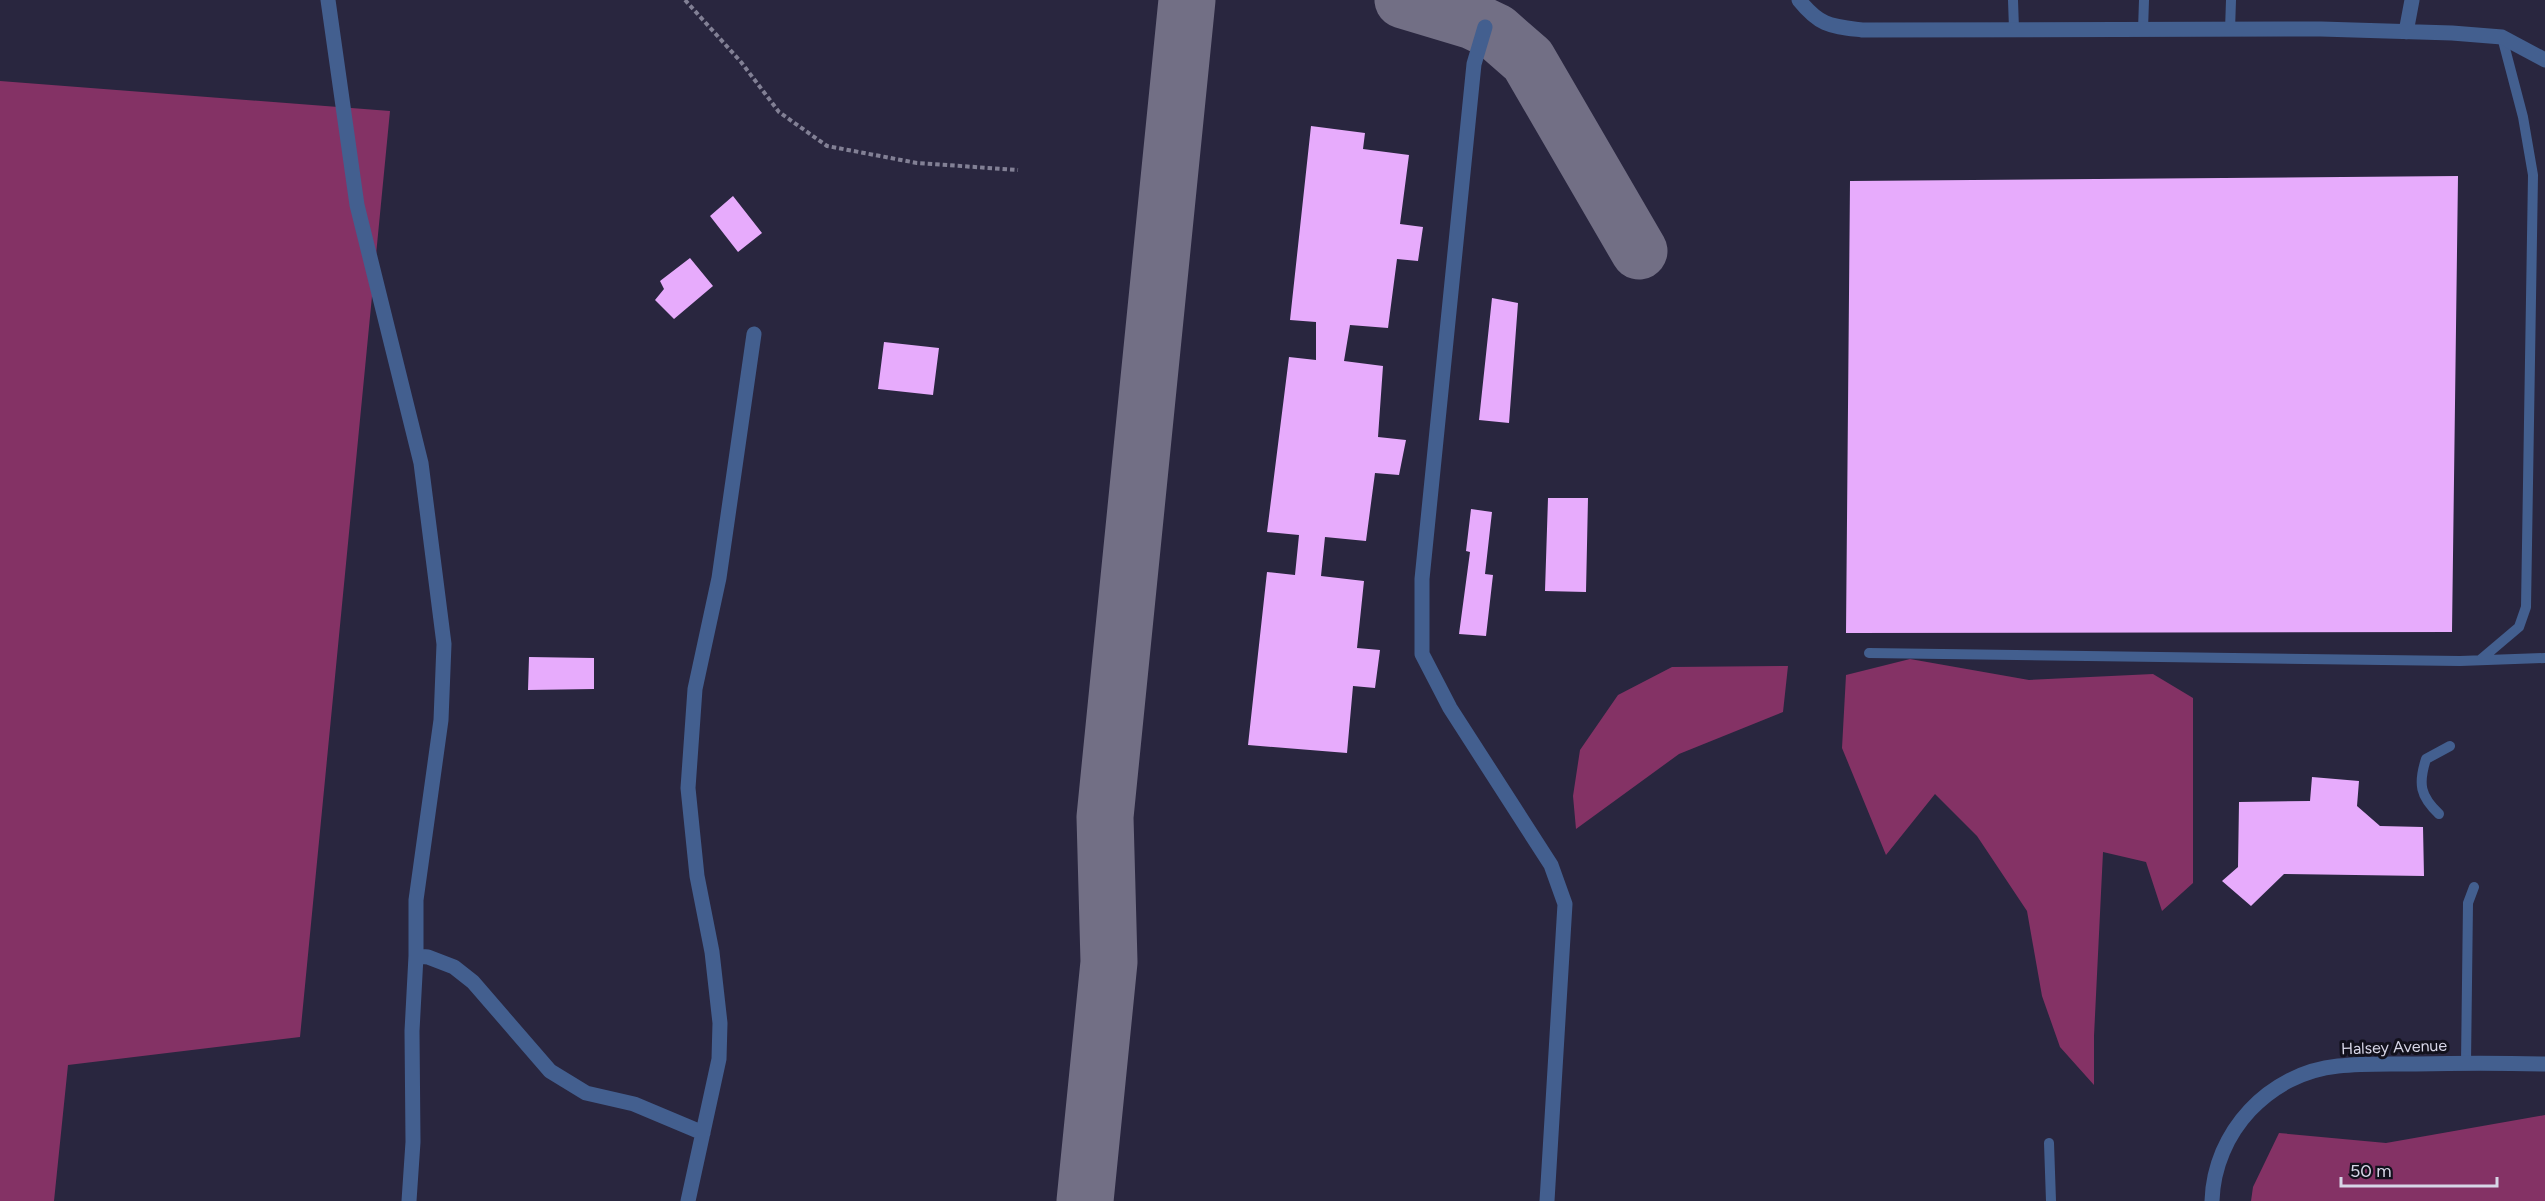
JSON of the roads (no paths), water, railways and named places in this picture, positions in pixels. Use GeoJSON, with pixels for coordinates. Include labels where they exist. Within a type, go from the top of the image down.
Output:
{"type":"FeatureCollection","features":[{"type":"Feature","properties":{"kind":"street"},"geometry":{"type":"LineString","coordinates":[[328,0],[357,205],[421,463],[444,644],[441,720],[416,900],[412,1031],[413,1142],[409,1201]]}},
{"type":"Feature","properties":{"kind":"street"},"geometry":{"type":"LineString","coordinates":[[1799,0],[1814,18],[1834,26],[1862,30],[2406,32],[2502,37],[2545,60]]}},
{"type":"Feature","properties":{"kind":"street"},"geometry":{"type":"LineString","coordinates":[[2406,32],[2412,0]]}},
{"type":"Feature","properties":{"kind":"street"},"geometry":{"type":"LineString","coordinates":[[1485,27],[1474,64],[1444,342],[1422,579],[1422,654],[1450,708],[1551,865],[1565,904],[1547,1201]]}},
{"type":"Feature","properties":{"kind":"street"},"geometry":{"type":"LineString","coordinates":[[688,1201],[719,1059],[720,1023],[712,952],[697,876],[688,788],[695,689],[719,578],[754,334]]}},
{"type":"Feature","properties":{"kind":"street"},"geometry":{"type":"LineString","coordinates":[[416,956],[428,957],[454,968],[473,982],[550,1071],[586,1093],[634,1104],[703,1133]]}},
{"type":"Feature","properties":{"kind":"street","name":"Halsey Avenue"},"geometry":{"type":"LineString","coordinates":[[2212,1201],[2212,1186],[2221,1155],[2237,1122],[2258,1100],[2305,1074],[2337,1066],[2545,1064]]}},
{"type":"Feature","properties":{"kind":"lane"},"geometry":{"type":"LineString","coordinates":[[2013,0],[2014,29]]}},
{"type":"Feature","properties":{"kind":"lane"},"geometry":{"type":"LineString","coordinates":[[2143,30],[2144,0]]}},
{"type":"Feature","properties":{"kind":"lane"},"geometry":{"type":"LineString","coordinates":[[2230,30],[2231,0]]}},
{"type":"Feature","properties":{"kind":"lane"},"geometry":{"type":"LineString","coordinates":[[2480,660],[2519,627],[2526,607],[2533,175],[2523,117],[2502,37]]}},
{"type":"Feature","properties":{"kind":"lane"},"geometry":{"type":"LineString","coordinates":[[1869,653],[2480,660],[2545,658]]}},
{"type":"Feature","properties":{"kind":"lane"},"geometry":{"type":"LineString","coordinates":[[2439,814],[2427,803],[2423,793],[2423,770],[2426,759],[2450,746]]}},
{"type":"Feature","properties":{"kind":"lane"},"geometry":{"type":"LineString","coordinates":[[2466,1063],[2468,903],[2474,887]]}},
{"type":"Feature","properties":{"kind":"lane"},"geometry":{"type":"LineString","coordinates":[[2049,1143],[2051,1201]]}}]}
